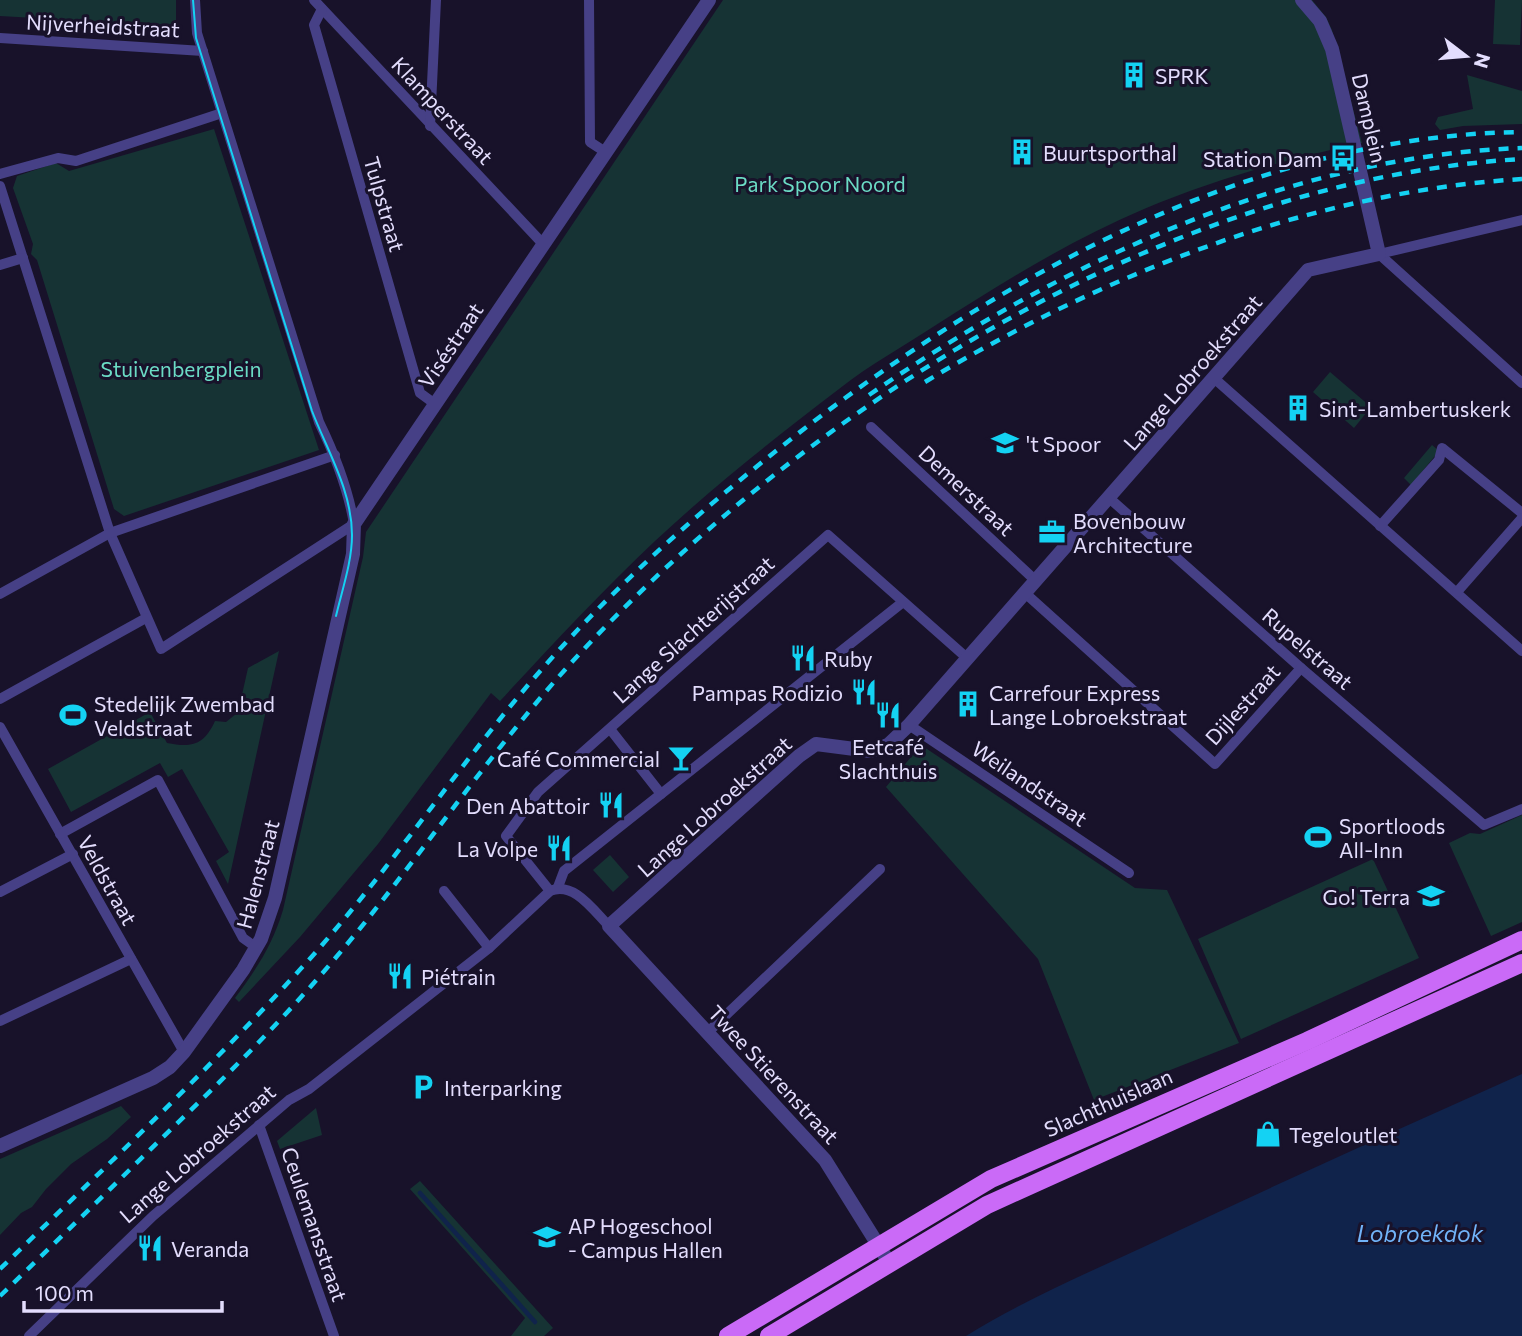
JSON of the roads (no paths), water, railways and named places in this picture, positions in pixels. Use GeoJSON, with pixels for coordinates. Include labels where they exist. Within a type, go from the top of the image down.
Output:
{"type":"FeatureCollection","features":[{"type":"Feature","properties":{"kind":"main road","name":"Slachthuislaan"},"geometry":{"type":"LineString","coordinates":[[728,1336],[878,1244],[991,1179],[1307,1041],[1522,940]]}},
{"type":"Feature","properties":{"kind":"main road","name":"Slachthuislaan"},"geometry":{"type":"LineString","coordinates":[[769,1336],[987,1205],[1522,963]]}},
{"type":"Feature","properties":{"kind":"street"},"geometry":{"type":"LineString","coordinates":[[195,0],[195,20],[203,51],[319,422],[335,455],[354,524]]}},
{"type":"Feature","properties":{"kind":"street"},"geometry":{"type":"LineString","coordinates":[[430,126],[436,0]]}},
{"type":"Feature","properties":{"kind":"street"},"geometry":{"type":"LineString","coordinates":[[589,0],[590,142],[607,153]]}},
{"type":"Feature","properties":{"kind":"street","name":"Viséstraat"},"geometry":{"type":"LineString","coordinates":[[146,618],[161,649],[354,524],[709,0]]}},
{"type":"Feature","properties":{"kind":"street","name":"Damplein"},"geometry":{"type":"LineString","coordinates":[[1301,0],[1320,21],[1332,49],[1379,254]]}},
{"type":"Feature","properties":{"kind":"street","name":"Klamperstraat"},"geometry":{"type":"LineString","coordinates":[[318,4],[544,245]]}},
{"type":"Feature","properties":{"kind":"street","name":"Tulpstraat"},"geometry":{"type":"LineString","coordinates":[[318,4],[314,25],[420,393],[435,404]]}},
{"type":"Feature","properties":{"kind":"street","name":"Nijverheidstraat"},"geometry":{"type":"LineString","coordinates":[[0,38],[203,51]]}},
{"type":"Feature","properties":{"kind":"street"},"geometry":{"type":"LineString","coordinates":[[0,174],[58,158],[76,161],[222,113]]}},
{"type":"Feature","properties":{"kind":"street"},"geometry":{"type":"LineString","coordinates":[[0,187],[110,533],[146,618],[0,699]]}},
{"type":"Feature","properties":{"kind":"street","name":"Lange Lobroekstraat"},"geometry":{"type":"LineString","coordinates":[[610,926],[816,744],[870,751],[888,745],[909,725],[1308,270],[1522,220]]}},
{"type":"Feature","properties":{"kind":"street"},"geometry":{"type":"LineString","coordinates":[[1379,254],[1522,383]]}},
{"type":"Feature","properties":{"kind":"street"},"geometry":{"type":"LineString","coordinates":[[0,265],[23,257]]}},
{"type":"Feature","properties":{"kind":"street"},"geometry":{"type":"LineString","coordinates":[[1214,379],[1522,651]]}},
{"type":"Feature","properties":{"kind":"street","name":"Demerstraat"},"geometry":{"type":"LineString","coordinates":[[871,427],[1036,581]]}},
{"type":"Feature","properties":{"kind":"street"},"geometry":{"type":"LineString","coordinates":[[1380,526],[1439,460],[1442,448],[1475,477],[1488,483],[1522,515],[1457,592]]}},
{"type":"Feature","properties":{"kind":"street"},"geometry":{"type":"LineString","coordinates":[[0,594],[110,533],[335,455]]}},
{"type":"Feature","properties":{"kind":"street","name":"Rupelstraat"},"geometry":{"type":"LineString","coordinates":[[1108,497],[1484,825],[1522,809]]}},
{"type":"Feature","properties":{"kind":"street","name":"Halenstraat"},"geometry":{"type":"LineString","coordinates":[[0,1146],[153,1078],[170,1067],[184,1052],[257,948],[272,908],[302,785],[353,554],[354,524]]}},
{"type":"Feature","properties":{"kind":"street","name":"Lange Slachterijstraat"},"geometry":{"type":"LineString","coordinates":[[554,889],[506,835],[538,792],[828,535],[967,659]]}},
{"type":"Feature","properties":{"kind":"street","name":"Dijlestraat"},"geometry":{"type":"LineString","coordinates":[[1025,593],[1215,764],[1301,668]]}},
{"type":"Feature","properties":{"kind":"street","name":"Lange Lobroekstraat"},"geometry":{"type":"LineString","coordinates":[[29,1336],[153,1216],[259,1125],[289,1100],[309,1090],[489,948],[554,889],[564,871],[903,602]]}},
{"type":"Feature","properties":{"kind":"street","name":"Weilandstraat"},"geometry":{"type":"LineString","coordinates":[[909,725],[1129,873]]}},
{"type":"Feature","properties":{"kind":"street"},"geometry":{"type":"LineString","coordinates":[[610,729],[661,794]]}},
{"type":"Feature","properties":{"kind":"street","name":"Veldstraat"},"geometry":{"type":"LineString","coordinates":[[1,731],[184,1052]]}},
{"type":"Feature","properties":{"kind":"street"},"geometry":{"type":"LineString","coordinates":[[61,834],[158,780],[243,938],[257,948]]}},
{"type":"Feature","properties":{"kind":"street"},"geometry":{"type":"LineString","coordinates":[[0,892],[73,854]]}},
{"type":"Feature","properties":{"kind":"street"},"geometry":{"type":"LineString","coordinates":[[707,1033],[880,869]]}},
{"type":"Feature","properties":{"kind":"street"},"geometry":{"type":"LineString","coordinates":[[554,889],[571,889],[610,926]]}},
{"type":"Feature","properties":{"kind":"street"},"geometry":{"type":"LineString","coordinates":[[444,891],[489,948]]}},
{"type":"Feature","properties":{"kind":"street","name":"Twee Stierenstraat"},"geometry":{"type":"LineString","coordinates":[[610,926],[825,1160],[890,1264]]}},
{"type":"Feature","properties":{"kind":"street"},"geometry":{"type":"LineString","coordinates":[[0,1021],[131,959]]}},
{"type":"Feature","properties":{"kind":"street","name":"Ceulemansstraat"},"geometry":{"type":"LineString","coordinates":[[259,1125],[334,1336]]}},
{"type":"Feature","properties":{"kind":"water","name":"Lobroekdok"},"geometry":{"type":"Polygon","coordinates":[[[1522,1074],[1522,1336],[966,1336],[1014,1308],[1064,1284],[1522,1074]]]}},
{"type":"Feature","properties":{"kind":"waterway"},"geometry":{"type":"LineString","coordinates":[[420,1193],[535,1322]]}},
{"type":"Feature","properties":{"kind":"tram line"},"geometry":{"type":"LineString","coordinates":[[193,0],[196,38],[312,411],[338,471],[348,503],[352,545],[336,616]]}},
{"type":"Feature","properties":{"kind":"railway"},"geometry":{"type":"LineString","coordinates":[[0,1269],[194,1080],[306,963],[371,886],[494,727],[583,625],[631,576],[708,507],[843,400],[930,339],[1021,283],[1116,234],[1214,193],[1315,161],[1418,140],[1522,132]]}},
{"type":"Feature","properties":{"kind":"railway"},"geometry":{"type":"LineString","coordinates":[[869,395],[1018,302],[1097,261],[1179,225],[1263,195],[1348,172],[1435,156],[1522,148]]}},
{"type":"Feature","properties":{"kind":"railway"},"geometry":{"type":"LineString","coordinates":[[0,1296],[222,1079],[300,998],[352,939],[506,740],[571,663],[665,569],[769,479],[882,396],[1002,323],[1128,260],[1258,210],[1389,176],[1522,159]]}},
{"type":"Feature","properties":{"kind":"railway"},"geometry":{"type":"LineString","coordinates":[[925,382],[1064,307],[1137,274],[1212,245],[1288,220],[1365,201],[1443,187],[1522,179]]}},
{"type":"Feature","properties":{"kind":"place","name":"SPRK"},"geometry":{"type":"Point","coordinates":[1134,75]}},
{"type":"Feature","properties":{"kind":"place","name":"Buurtsporthal"},"geometry":{"type":"Point","coordinates":[1022,152]}},
{"type":"Feature","properties":{"kind":"place","name":"Station Dam"},"geometry":{"type":"Point","coordinates":[1343,158]}},
{"type":"Feature","properties":{"kind":"place","name":"Sint-Lambertuskerk"},"geometry":{"type":"Point","coordinates":[1298,408]}},
{"type":"Feature","properties":{"kind":"place","name":"'t Spoor"},"geometry":{"type":"Point","coordinates":[1005,443]}},
{"type":"Feature","properties":{"kind":"place","name":"Bovenbouw Architecture"},"geometry":{"type":"Point","coordinates":[1052,532]}},
{"type":"Feature","properties":{"kind":"place","name":"Ruby"},"geometry":{"type":"Point","coordinates":[803,658]}},
{"type":"Feature","properties":{"kind":"place","name":"Pampas Rodizio"},"geometry":{"type":"Point","coordinates":[864,692]}},
{"type":"Feature","properties":{"kind":"place","name":"Carrefour Express Lange Lobroekstraat"},"geometry":{"type":"Point","coordinates":[968,704]}},
{"type":"Feature","properties":{"kind":"place","name":"Stedelijk Zwembad Veldstraat"},"geometry":{"type":"Point","coordinates":[73,715]}},
{"type":"Feature","properties":{"kind":"place","name":"Eetcafé Slachthuis"},"geometry":{"type":"Point","coordinates":[888,715]}},
{"type":"Feature","properties":{"kind":"place","name":"Café Commercial"},"geometry":{"type":"Point","coordinates":[681,758]}},
{"type":"Feature","properties":{"kind":"place","name":"Den Abattoir"},"geometry":{"type":"Point","coordinates":[611,805]}},
{"type":"Feature","properties":{"kind":"place","name":"Sportloods All-Inn"},"geometry":{"type":"Point","coordinates":[1318,837]}},
{"type":"Feature","properties":{"kind":"place","name":"La Volpe"},"geometry":{"type":"Point","coordinates":[559,848]}},
{"type":"Feature","properties":{"kind":"place","name":"Go! Terra"},"geometry":{"type":"Point","coordinates":[1431,896]}},
{"type":"Feature","properties":{"kind":"place","name":"Piétrain"},"geometry":{"type":"Point","coordinates":[400,976]}},
{"type":"Feature","properties":{"kind":"place","name":"Interparking"},"geometry":{"type":"Point","coordinates":[423,1087]}},
{"type":"Feature","properties":{"kind":"place","name":"Tegeloutlet"},"geometry":{"type":"Point","coordinates":[1268,1134]}},
{"type":"Feature","properties":{"kind":"place","name":"AP Hogeschool - Campus Hallen"},"geometry":{"type":"Point","coordinates":[547,1237]}},
{"type":"Feature","properties":{"kind":"place","name":"Veranda"},"geometry":{"type":"Point","coordinates":[150,1248]}},
{"type":"Feature","properties":{"kind":"park label","name":"Park Spoor Noord"},"geometry":{"type":"Point","coordinates":[820,183]}},
{"type":"Feature","properties":{"kind":"park label","name":"Stuivenbergplein"},"geometry":{"type":"Point","coordinates":[181,368]}}]}
